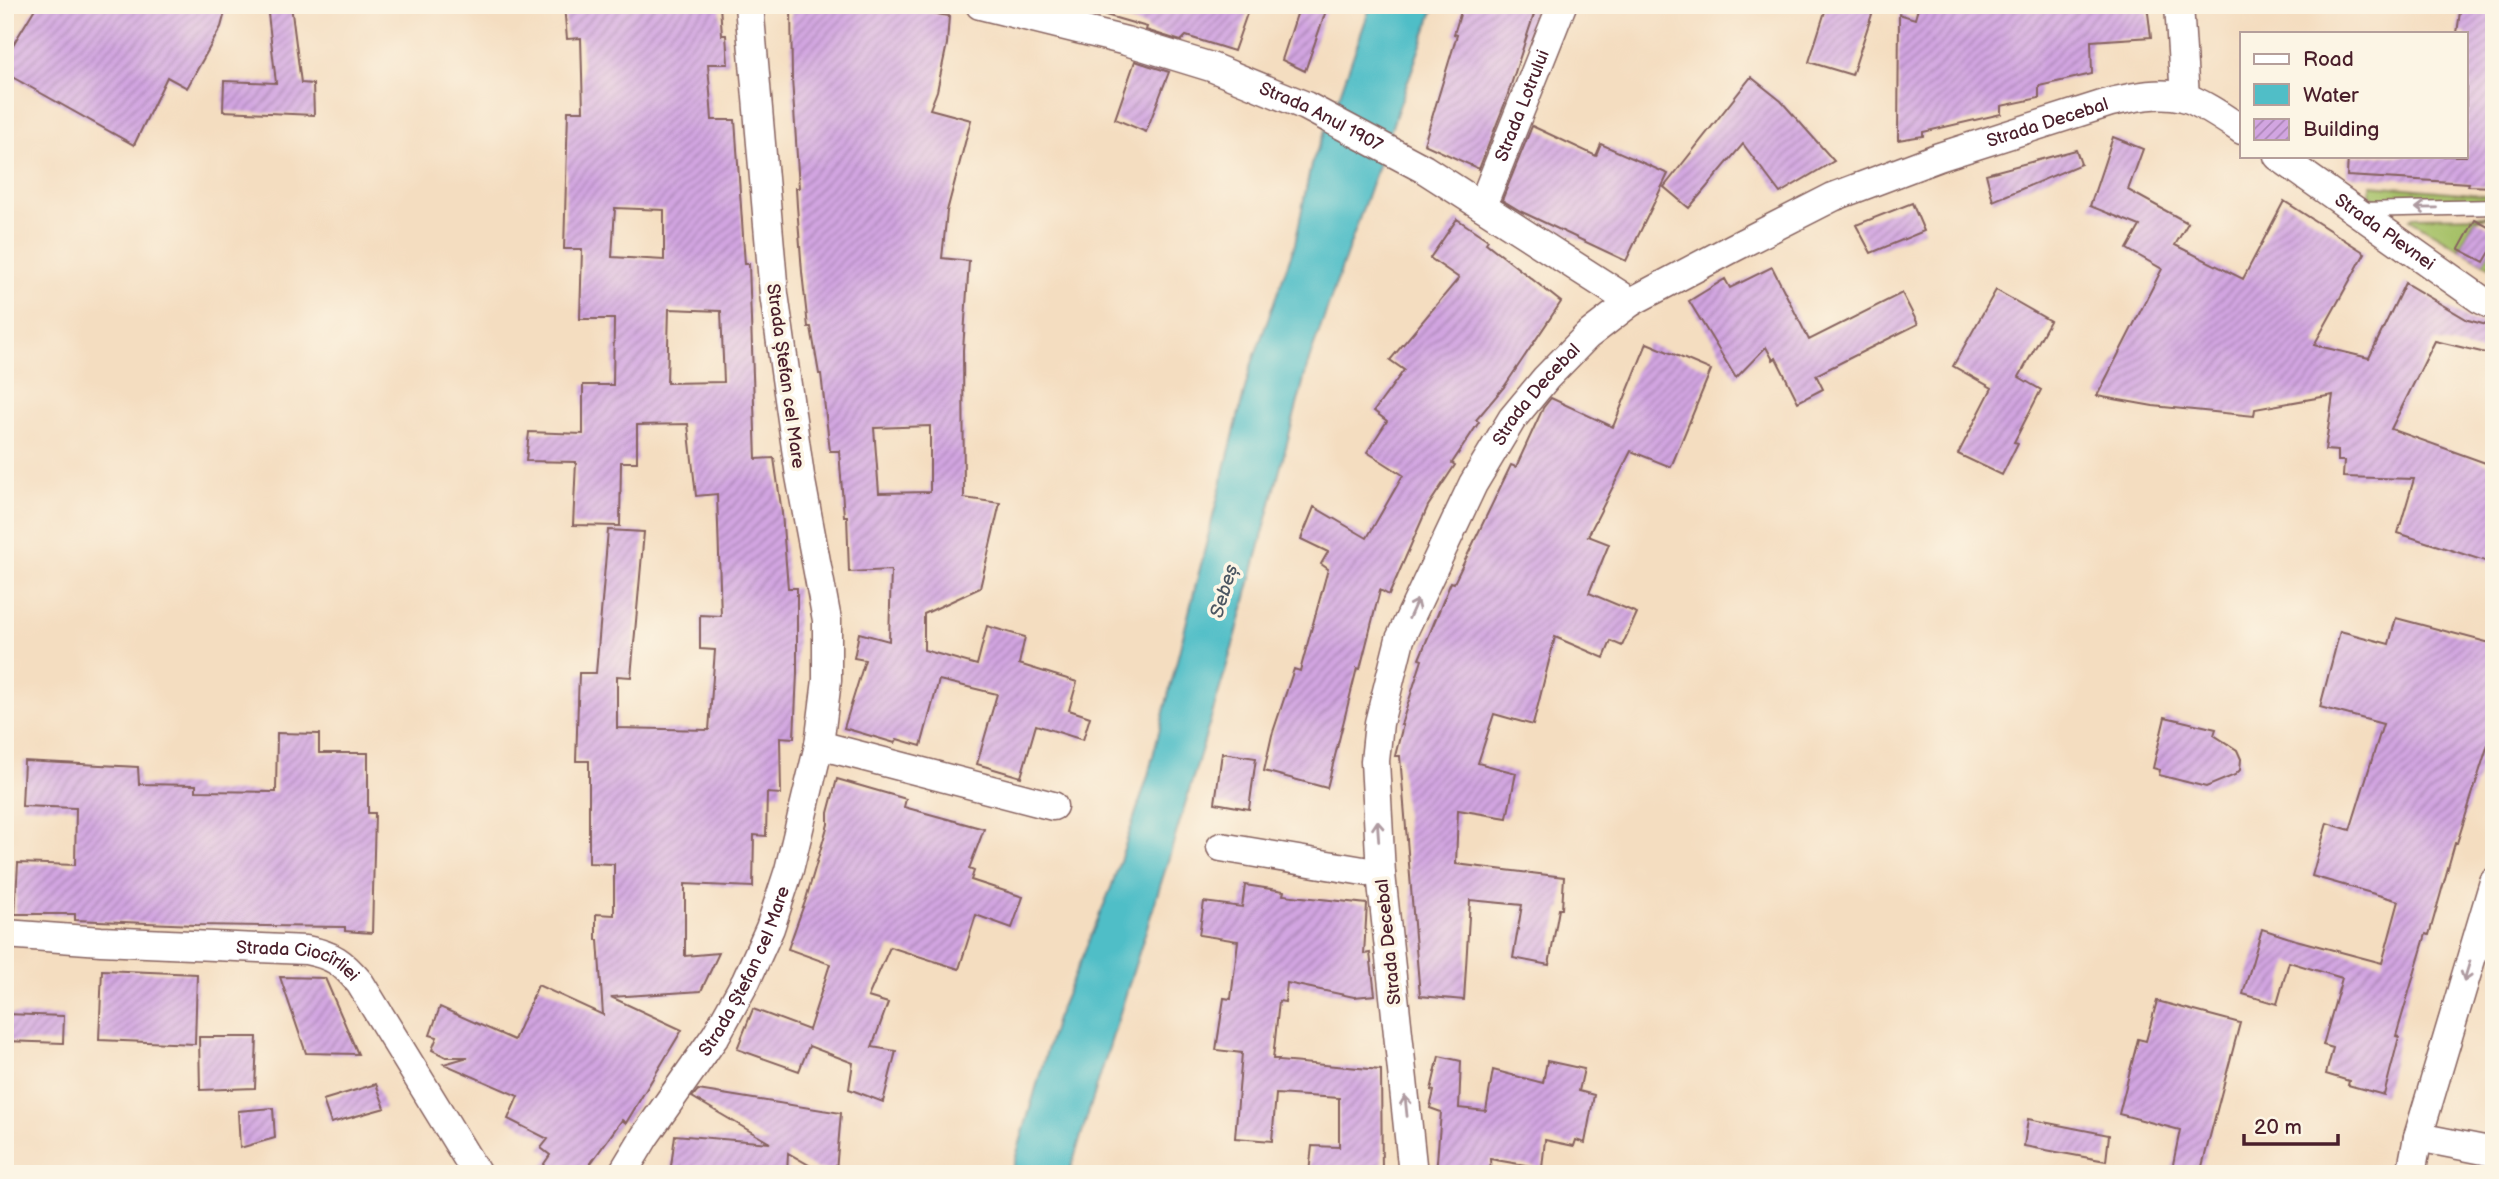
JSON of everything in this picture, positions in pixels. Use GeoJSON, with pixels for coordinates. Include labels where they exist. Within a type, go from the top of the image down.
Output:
{"type":"FeatureCollection","features":[{"type":"Feature","properties":{"kind":"street","name":"Strada Ștefan cel Mare"},"geometry":{"type":"LineString","coordinates":[[622,1174],[645,1136],[716,1035],[746,981],[770,928],[789,870],[819,745],[827,680],[827,620],[800,476],[774,294],[749,5]]}},
{"type":"Feature","properties":{"kind":"street","name":"Strada Anul 1907"},"geometry":{"type":"LineString","coordinates":[[980,5],[1126,41],[1211,67],[1306,106],[1424,169],[1631,302]]}},
{"type":"Feature","properties":{"kind":"street","name":"Strada Lotrului"},"geometry":{"type":"LineString","coordinates":[[1482,206],[1562,5]]}},
{"type":"Feature","properties":{"kind":"street"},"geometry":{"type":"LineString","coordinates":[[2179,5],[2185,97],[2240,129]]}},
{"type":"Feature","properties":{"kind":"street","name":"Strada Decebal"},"geometry":{"type":"LineString","coordinates":[[1413,1174],[1381,874],[1375,761],[1379,723],[1399,639],[1473,484],[1512,419],[1587,335],[1631,302],[1833,197],[1939,157],[2111,102],[2163,95],[2185,97]]}},
{"type":"Feature","properties":{"kind":"street","name":"Strada Plevnei"},"geometry":{"type":"LineString","coordinates":[[2281,158],[2480,299],[2494,306]]}},
{"type":"Feature","properties":{"kind":"street"},"geometry":{"type":"LineString","coordinates":[[819,745],[1053,806]]}},
{"type":"Feature","properties":{"kind":"street"},"geometry":{"type":"LineString","coordinates":[[1221,847],[1381,874]]}},
{"type":"Feature","properties":{"kind":"street"},"geometry":{"type":"LineString","coordinates":[[2411,1174],[2418,1137],[2494,882]]}},
{"type":"Feature","properties":{"kind":"street","name":"Strada Ciocîrliei"},"geometry":{"type":"LineString","coordinates":[[5,934],[306,950],[326,954],[344,964],[360,983],[477,1174]]}},
{"type":"Feature","properties":{"kind":"street"},"geometry":{"type":"LineString","coordinates":[[2418,1137],[2494,1152]]}},
{"type":"Feature","properties":{"kind":"lane"},"geometry":{"type":"LineString","coordinates":[[2355,210],[2494,207]]}},
{"type":"Feature","properties":{"kind":"green space"},"geometry":{"type":"Polygon","coordinates":[[[2372,185],[2494,196],[2494,201],[2379,201],[2369,194],[2372,185]]]}},
{"type":"Feature","properties":{"kind":"green space"},"geometry":{"type":"Polygon","coordinates":[[[2494,216],[2475,220],[2459,248],[2484,262],[2494,245],[2494,269],[2410,219],[2413,217],[2494,216]]]}},
{"type":"Feature","properties":{"kind":"water","name":"Sebeș"},"geometry":{"type":"Polygon","coordinates":[[[1371,5],[1435,5],[1309,360],[1236,635],[1069,1174],[1011,1174],[1056,1019],[1111,888],[1148,776],[1250,369],[1295,244],[1311,165],[1340,94],[1371,5]]]}},
{"type":"Feature","properties":{"kind":"building"},"geometry":{"type":"Polygon","coordinates":[[[37,5],[227,5],[221,27],[187,88],[167,77],[134,145],[5,73],[5,58],[37,5]]]}},
{"type":"Feature","properties":{"kind":"building"},"geometry":{"type":"Polygon","coordinates":[[[267,5],[291,5],[301,83],[313,84],[314,115],[223,111],[224,81],[276,83],[267,5]]]}},
{"type":"Feature","properties":{"kind":"building"},"geometry":{"type":"Polygon","coordinates":[[[564,5],[720,5],[728,64],[708,64],[712,120],[735,120],[745,264],[749,264],[756,459],[774,458],[788,588],[797,588],[797,673],[794,738],[780,737],[781,794],[767,793],[766,836],[754,835],[753,887],[685,884],[685,956],[719,953],[701,991],[611,997],[682,1030],[626,1123],[622,1120],[583,1174],[537,1174],[550,1155],[541,1148],[548,1139],[508,1119],[518,1096],[444,1064],[468,1057],[446,1057],[432,1050],[437,1037],[430,1035],[440,1007],[514,1040],[538,985],[603,1015],[596,914],[614,915],[614,864],[589,863],[589,761],[576,761],[579,673],[596,673],[608,530],[644,532],[631,677],[617,676],[617,728],[709,730],[715,650],[700,649],[700,615],[721,616],[717,494],[696,496],[688,424],[637,425],[637,462],[621,462],[620,526],[573,525],[576,462],[526,461],[529,432],[583,434],[583,385],[613,385],[614,319],[580,319],[582,249],[564,249],[568,111],[583,111],[581,38],[567,39],[564,5]],[[615,208],[612,257],[664,260],[664,210],[615,208]],[[669,309],[667,383],[724,382],[721,311],[669,309]]]}},
{"type":"Feature","properties":{"kind":"building"},"geometry":{"type":"Polygon","coordinates":[[[791,5],[883,5],[949,16],[947,44],[937,91],[930,109],[971,120],[947,211],[942,258],[969,261],[963,350],[964,498],[1000,503],[980,588],[924,614],[924,650],[977,665],[987,626],[1025,637],[1019,664],[1077,682],[1069,710],[1090,717],[1083,740],[1036,725],[1021,777],[977,764],[997,694],[939,680],[921,746],[897,739],[895,743],[844,728],[865,660],[854,658],[859,633],[889,641],[891,570],[849,572],[847,516],[844,516],[839,451],[830,451],[821,374],[811,327],[808,327],[797,206],[796,188],[799,188],[792,78],[791,5]],[[930,426],[874,428],[879,493],[930,492],[930,426]]]}},
{"type":"Feature","properties":{"kind":"building"},"geometry":{"type":"Polygon","coordinates":[[[1096,5],[1250,5],[1234,51],[1186,36],[1181,41],[1146,30],[1147,27],[1095,12],[1096,5]]]}},
{"type":"Feature","properties":{"kind":"building"},"geometry":{"type":"Polygon","coordinates":[[[1300,5],[1328,5],[1305,71],[1282,60],[1300,5]]]}},
{"type":"Feature","properties":{"kind":"building"},"geometry":{"type":"Polygon","coordinates":[[[1463,5],[1537,5],[1505,103],[1479,169],[1424,144],[1457,35],[1454,34],[1463,5]]]}},
{"type":"Feature","properties":{"kind":"building"},"geometry":{"type":"Polygon","coordinates":[[[1827,5],[1875,5],[1852,75],[1809,62],[1827,5]]]}},
{"type":"Feature","properties":{"kind":"building"},"geometry":{"type":"Polygon","coordinates":[[[1919,5],[2147,5],[2151,37],[2091,41],[2092,74],[2039,86],[2039,98],[2001,106],[2001,114],[1923,132],[1923,136],[1898,140],[1899,14],[1915,19],[1919,5]]]}},
{"type":"Feature","properties":{"kind":"building"},"geometry":{"type":"Polygon","coordinates":[[[2461,5],[2494,5],[2494,187],[2468,186],[2469,183],[2347,176],[2348,158],[2468,158],[2468,32],[2457,32],[2461,5]]]}},
{"type":"Feature","properties":{"kind":"building"},"geometry":{"type":"Polygon","coordinates":[[[1135,61],[1169,72],[1146,132],[1115,119],[1135,61]]]}},
{"type":"Feature","properties":{"kind":"building"},"geometry":{"type":"Polygon","coordinates":[[[1751,77],[1781,101],[1834,161],[1780,193],[1743,144],[1689,208],[1664,187],[1751,77]]]}},
{"type":"Feature","properties":{"kind":"building"},"geometry":{"type":"Polygon","coordinates":[[[1532,126],[1596,156],[1601,144],[1668,174],[1626,261],[1502,200],[1532,126]]]}},
{"type":"Feature","properties":{"kind":"building"},"geometry":{"type":"Polygon","coordinates":[[[2113,137],[2143,149],[2128,190],[2188,223],[2175,245],[2243,279],[2284,201],[2365,253],[2314,345],[2369,358],[2405,283],[2468,320],[2494,327],[2494,355],[2435,341],[2391,429],[2494,466],[2494,564],[2398,533],[2414,479],[2343,477],[2344,461],[2338,461],[2338,451],[2325,450],[2333,395],[2255,409],[2254,416],[2153,406],[2097,396],[2162,269],[2127,249],[2140,226],[2090,206],[2113,137]]]}},
{"type":"Feature","properties":{"kind":"building"},"geometry":{"type":"Polygon","coordinates":[[[2076,150],[2081,164],[1993,201],[1986,174],[2076,150]]]}},
{"type":"Feature","properties":{"kind":"building"},"geometry":{"type":"Polygon","coordinates":[[[1912,203],[1924,231],[1871,253],[1856,225],[1912,203]]]}},
{"type":"Feature","properties":{"kind":"building"},"geometry":{"type":"Polygon","coordinates":[[[1457,219],[1488,240],[1486,243],[1561,302],[1504,387],[1476,420],[1479,422],[1452,463],[1455,465],[1428,506],[1389,595],[1380,590],[1327,788],[1264,771],[1272,735],[1294,669],[1300,671],[1328,569],[1321,564],[1328,552],[1301,539],[1314,507],[1367,538],[1403,475],[1367,452],[1387,421],[1374,411],[1404,370],[1390,360],[1459,278],[1430,258],[1457,219]]]}},
{"type":"Feature","properties":{"kind":"building"},"geometry":{"type":"Polygon","coordinates":[[[2475,220],[2494,230],[2494,245],[2484,262],[2459,249],[2475,220]]]}},
{"type":"Feature","properties":{"kind":"building"},"geometry":{"type":"Polygon","coordinates":[[[1772,267],[1809,340],[1902,293],[1918,324],[1816,375],[1823,389],[1798,402],[1776,358],[1773,360],[1766,347],[1736,378],[1689,301],[1725,279],[1730,288],[1772,267]]]}},
{"type":"Feature","properties":{"kind":"building"},"geometry":{"type":"Polygon","coordinates":[[[1996,290],[2050,321],[2019,377],[2041,390],[2014,442],[2018,443],[2002,475],[1958,454],[1992,388],[1953,366],[1996,290]]]}},
{"type":"Feature","properties":{"kind":"building"},"geometry":{"type":"Polygon","coordinates":[[[1647,343],[1711,370],[1671,467],[1631,451],[1588,536],[1609,544],[1589,593],[1637,613],[1622,646],[1611,641],[1604,658],[1555,637],[1533,725],[1494,714],[1478,763],[1516,773],[1507,818],[1458,810],[1456,864],[1564,877],[1562,909],[1559,909],[1549,965],[1513,958],[1522,905],[1470,900],[1464,1000],[1420,996],[1400,756],[1395,756],[1401,725],[1422,660],[1419,659],[1451,582],[1454,583],[1511,465],[1516,467],[1543,408],[1551,398],[1613,427],[1647,343]]]}},
{"type":"Feature","properties":{"kind":"building"},"geometry":{"type":"Polygon","coordinates":[[[2396,618],[2494,644],[2494,725],[2455,843],[2429,935],[2426,934],[2396,1036],[2399,1037],[2384,1095],[2348,1085],[2349,1081],[2326,1074],[2333,1048],[2323,1045],[2342,978],[2289,962],[2277,1004],[2243,994],[2262,929],[2382,963],[2399,901],[2312,876],[2327,823],[2350,830],[2383,724],[2320,707],[2340,631],[2389,644],[2396,618]]]}},
{"type":"Feature","properties":{"kind":"building"},"geometry":{"type":"Polygon","coordinates":[[[2165,717],[2216,729],[2214,735],[2237,750],[2241,759],[2240,770],[2235,775],[2206,787],[2159,775],[2160,770],[2153,768],[2165,717]]]}},
{"type":"Feature","properties":{"kind":"building"},"geometry":{"type":"Polygon","coordinates":[[[277,733],[319,734],[319,753],[368,753],[368,813],[375,813],[372,933],[345,931],[345,927],[195,925],[75,920],[75,914],[15,914],[18,863],[75,865],[76,808],[22,806],[24,761],[138,767],[139,784],[196,785],[196,791],[276,792],[277,733]]]}},
{"type":"Feature","properties":{"kind":"building"},"geometry":{"type":"Polygon","coordinates":[[[1222,753],[1256,758],[1249,809],[1215,803],[1222,753]]]}},
{"type":"Feature","properties":{"kind":"building"},"geometry":{"type":"Polygon","coordinates":[[[837,779],[906,799],[904,807],[984,829],[969,869],[974,871],[971,880],[1023,897],[1012,928],[976,915],[959,969],[890,947],[868,997],[888,1003],[872,1047],[896,1051],[883,1102],[849,1089],[853,1063],[809,1046],[799,1071],[737,1049],[753,1009],[809,1030],[830,964],[788,949],[828,824],[828,813],[837,779]]]}},
{"type":"Feature","properties":{"kind":"building"},"geometry":{"type":"Polygon","coordinates":[[[1245,885],[1284,891],[1283,895],[1367,904],[1364,954],[1370,953],[1375,995],[1354,997],[1287,983],[1285,1002],[1279,1001],[1273,1059],[1381,1070],[1382,1174],[1309,1173],[1312,1146],[1339,1147],[1339,1098],[1276,1094],[1272,1141],[1235,1138],[1242,1053],[1216,1050],[1224,998],[1231,999],[1238,941],[1199,935],[1204,902],[1242,907],[1245,885]]]}},
{"type":"Feature","properties":{"kind":"building"},"geometry":{"type":"Polygon","coordinates":[[[102,970],[197,974],[195,1044],[99,1040],[102,970]]]}},
{"type":"Feature","properties":{"kind":"building"},"geometry":{"type":"Polygon","coordinates":[[[280,977],[325,978],[358,1054],[306,1053],[280,977]]]}},
{"type":"Feature","properties":{"kind":"building"},"geometry":{"type":"Polygon","coordinates":[[[2157,1001],[2240,1023],[2200,1174],[2171,1174],[2180,1130],[2119,1114],[2138,1039],[2146,1041],[2157,1001]]]}},
{"type":"Feature","properties":{"kind":"building"},"geometry":{"type":"Polygon","coordinates":[[[5,1014],[64,1016],[63,1043],[5,1041],[5,1014]]]}},
{"type":"Feature","properties":{"kind":"building"},"geometry":{"type":"Polygon","coordinates":[[[199,1037],[257,1037],[255,1088],[200,1090],[199,1037]]]}},
{"type":"Feature","properties":{"kind":"building"},"geometry":{"type":"Polygon","coordinates":[[[1439,1056],[1461,1061],[1459,1108],[1486,1111],[1493,1070],[1543,1083],[1547,1061],[1584,1069],[1579,1091],[1594,1095],[1585,1143],[1576,1140],[1574,1146],[1545,1140],[1542,1168],[1490,1159],[1491,1174],[1436,1174],[1441,1112],[1430,1108],[1439,1056]]]}},
{"type":"Feature","properties":{"kind":"building"},"geometry":{"type":"Polygon","coordinates":[[[376,1084],[385,1108],[331,1123],[323,1100],[376,1084]]]}},
{"type":"Feature","properties":{"kind":"building"},"geometry":{"type":"Polygon","coordinates":[[[698,1090],[841,1113],[836,1171],[816,1169],[788,1153],[787,1174],[670,1174],[675,1135],[770,1143],[692,1097],[698,1090]]]}},
{"type":"Feature","properties":{"kind":"building"},"geometry":{"type":"Polygon","coordinates":[[[273,1108],[275,1138],[240,1148],[238,1111],[273,1108]]]}},
{"type":"Feature","properties":{"kind":"building"},"geometry":{"type":"Polygon","coordinates":[[[2028,1119],[2109,1135],[2106,1161],[2024,1146],[2028,1119]]]}}]}
